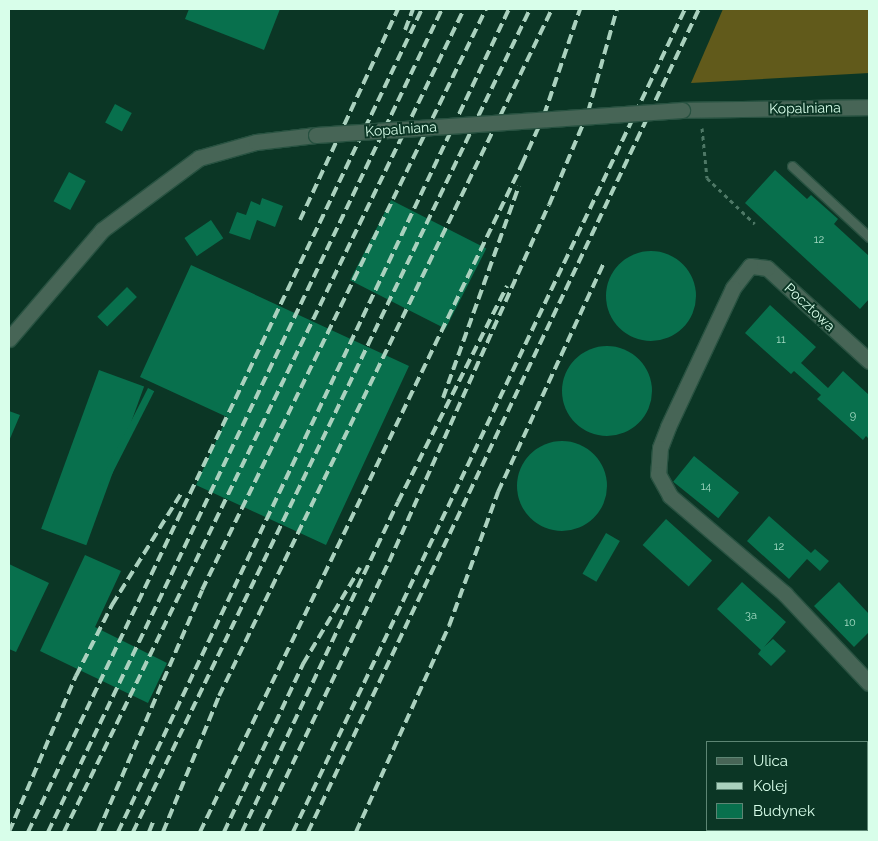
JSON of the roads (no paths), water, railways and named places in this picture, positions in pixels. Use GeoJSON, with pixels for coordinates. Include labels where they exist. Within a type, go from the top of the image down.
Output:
{"type":"FeatureCollection","features":[{"type":"Feature","properties":{"kind":"street","name":"Kopalniana"},"geometry":{"type":"LineString","coordinates":[[10,335],[102,230],[199,158],[256,142],[316,135],[682,110],[869,107]]}},
{"type":"Feature","properties":{"kind":"street","name":"Pocztowa"},"geometry":{"type":"LineString","coordinates":[[867,354],[773,273],[755,265],[746,269],[734,288],[668,427],[660,448],[658,474],[670,496],[785,594],[869,683]]}},
{"type":"Feature","properties":{"kind":"lane"},"geometry":{"type":"LineString","coordinates":[[792,166],[869,237]]}},
{"type":"Feature","properties":{"kind":"railway"},"geometry":{"type":"LineString","coordinates":[[300,220],[398,9]]}},
{"type":"Feature","properties":{"kind":"railway"},"geometry":{"type":"LineString","coordinates":[[405,30],[413,9]]}},
{"type":"Feature","properties":{"kind":"railway"},"geometry":{"type":"LineString","coordinates":[[28,832],[422,9]]}},
{"type":"Feature","properties":{"kind":"railway"},"geometry":{"type":"LineString","coordinates":[[48,832],[442,9]]}},
{"type":"Feature","properties":{"kind":"railway"},"geometry":{"type":"LineString","coordinates":[[64,832],[464,9]]}},
{"type":"Feature","properties":{"kind":"railway"},"geometry":{"type":"LineString","coordinates":[[98,832],[202,590],[486,9]]}},
{"type":"Feature","properties":{"kind":"railway"},"geometry":{"type":"LineString","coordinates":[[118,832],[509,9]]}},
{"type":"Feature","properties":{"kind":"railway"},"geometry":{"type":"LineString","coordinates":[[133,832],[530,9]]}},
{"type":"Feature","properties":{"kind":"railway"},"geometry":{"type":"LineString","coordinates":[[163,832],[219,696],[552,9]]}},
{"type":"Feature","properties":{"kind":"railway"},"geometry":{"type":"LineString","coordinates":[[200,832],[522,164],[544,115],[580,9]]}},
{"type":"Feature","properties":{"kind":"railway"},"geometry":{"type":"LineString","coordinates":[[260,832],[389,562],[549,205],[588,112],[617,9]]}},
{"type":"Feature","properties":{"kind":"railway"},"geometry":{"type":"LineString","coordinates":[[293,832],[685,9]]}},
{"type":"Feature","properties":{"kind":"railway"},"geometry":{"type":"LineString","coordinates":[[308,832],[699,9]]}},
{"type":"Feature","properties":{"kind":"railway"},"geometry":{"type":"LineString","coordinates":[[443,398],[519,186]]}},
{"type":"Feature","properties":{"kind":"railway"},"geometry":{"type":"LineString","coordinates":[[356,832],[449,626],[498,492],[604,263]]}},
{"type":"Feature","properties":{"kind":"railway"},"geometry":{"type":"LineString","coordinates":[[242,832],[398,502],[507,286]]}},
{"type":"Feature","properties":{"kind":"railway"},"geometry":{"type":"LineString","coordinates":[[9,832],[76,676],[112,605],[182,492]]}},
{"type":"Feature","properties":{"kind":"railway"},"geometry":{"type":"LineString","coordinates":[[224,832],[303,664],[360,568]]}},
{"type":"Feature","properties":{"kind":"railway"},"geometry":{"type":"LineString","coordinates":[[149,832],[153,822]]}}]}
